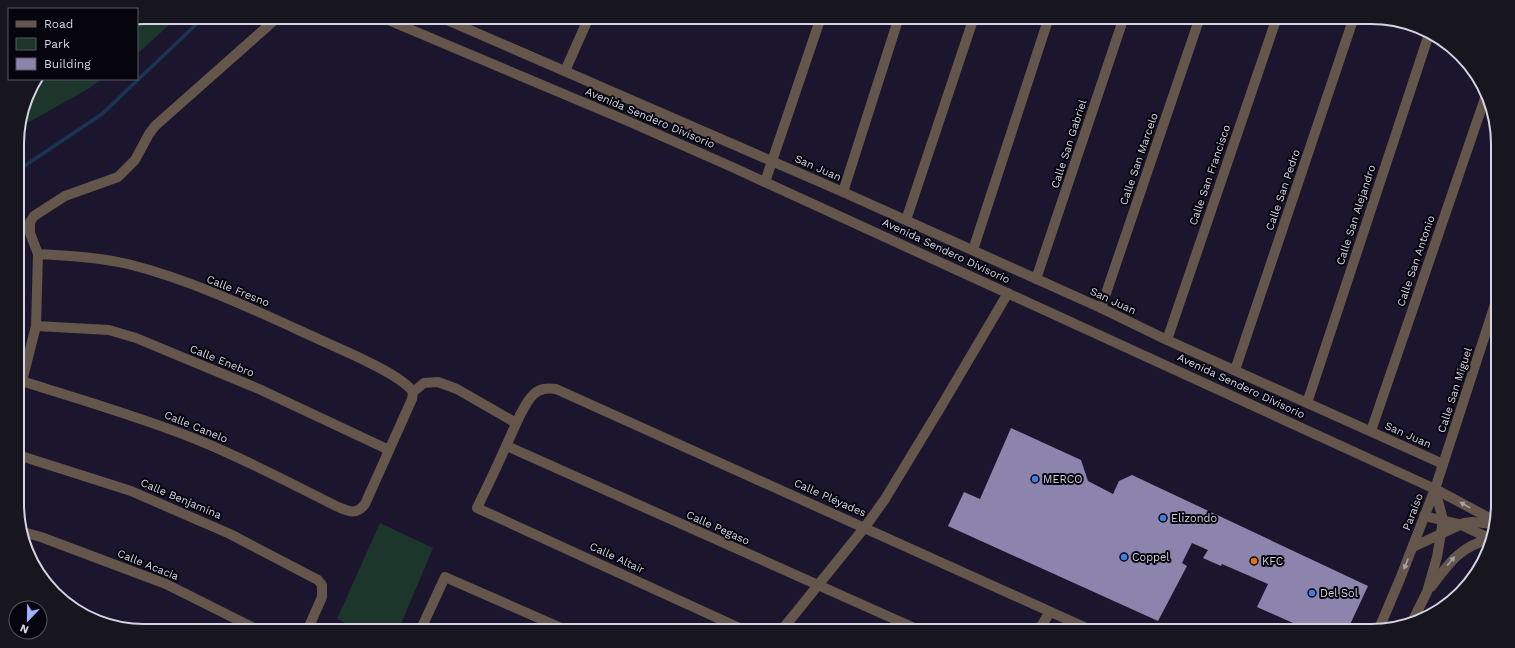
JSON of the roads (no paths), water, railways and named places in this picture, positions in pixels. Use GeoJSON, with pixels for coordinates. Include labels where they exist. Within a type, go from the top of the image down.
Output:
{"type":"FeatureCollection","features":[{"type":"Feature","properties":{"kind":"street"},"geometry":{"type":"LineString","coordinates":[[24,370],[36,326],[38,254],[29,226],[34,216],[66,196],[118,177],[127,170],[135,160],[155,126],[270,24]]}},
{"type":"Feature","properties":{"kind":"street","name":"Avenida Sendero Divisorio"},"geometry":{"type":"LineString","coordinates":[[398,24],[623,119],[765,182],[1435,489],[1490,521]]}},
{"type":"Feature","properties":{"kind":"street","name":"Avenida Sendero Divisorio"},"geometry":{"type":"LineString","coordinates":[[456,24],[772,161]]}},
{"type":"Feature","properties":{"kind":"street"},"geometry":{"type":"LineString","coordinates":[[565,71],[586,24]]}},
{"type":"Feature","properties":{"kind":"street"},"geometry":{"type":"LineString","coordinates":[[765,182],[819,24]]}},
{"type":"Feature","properties":{"kind":"street"},"geometry":{"type":"LineString","coordinates":[[843,192],[898,24]]}},
{"type":"Feature","properties":{"kind":"street"},"geometry":{"type":"LineString","coordinates":[[906,220],[972,24]]}},
{"type":"Feature","properties":{"kind":"street"},"geometry":{"type":"LineString","coordinates":[[973,250],[1047,24]]}},
{"type":"Feature","properties":{"kind":"street","name":"Calle San Gabriel"},"geometry":{"type":"LineString","coordinates":[[1036,279],[1122,24]]}},
{"type":"Feature","properties":{"kind":"street","name":"Calle San Marcelo"},"geometry":{"type":"LineString","coordinates":[[1101,308],[1198,24]]}},
{"type":"Feature","properties":{"kind":"street","name":"Calle San Francisco"},"geometry":{"type":"LineString","coordinates":[[1167,340],[1274,24]]}},
{"type":"Feature","properties":{"kind":"street","name":"Calle San Pedro"},"geometry":{"type":"LineString","coordinates":[[1235,370],[1352,24]]}},
{"type":"Feature","properties":{"kind":"street","name":"Calle San Alejandro"},"geometry":{"type":"LineString","coordinates":[[1307,403],[1428,38]]}},
{"type":"Feature","properties":{"kind":"street","name":"Calle San Antonio"},"geometry":{"type":"LineString","coordinates":[[1371,431],[1483,101]]}},
{"type":"Feature","properties":{"kind":"street","name":"San Juan"},"geometry":{"type":"LineString","coordinates":[[772,161],[973,250],[1101,308],[1167,340],[1444,464]]}},
{"type":"Feature","properties":{"kind":"street","name":"Calle Fresno"},"geometry":{"type":"LineString","coordinates":[[38,254],[92,257],[128,264],[180,280],[252,309],[363,359],[407,383],[413,392]]}},
{"type":"Feature","properties":{"kind":"street"},"geometry":{"type":"LineString","coordinates":[[787,624],[865,527],[885,499],[1008,293]]}},
{"type":"Feature","properties":{"kind":"street","name":"Calle San Miguel"},"geometry":{"type":"LineString","coordinates":[[1435,489],[1491,317]]}},
{"type":"Feature","properties":{"kind":"street","name":"Calle Enebro"},"geometry":{"type":"LineString","coordinates":[[36,326],[109,330],[136,338],[258,389],[389,450]]}},
{"type":"Feature","properties":{"kind":"street"},"geometry":{"type":"LineString","coordinates":[[389,450],[412,399],[413,392],[424,383],[438,382],[457,389],[516,423],[506,446]]}},
{"type":"Feature","properties":{"kind":"street","name":"Calle Canelo"},"geometry":{"type":"LineString","coordinates":[[24,386],[164,427],[199,440],[336,506],[355,512],[365,504],[389,450]]}},
{"type":"Feature","properties":{"kind":"street","name":"Calle Pléyades"},"geometry":{"type":"LineString","coordinates":[[516,423],[532,395],[545,388],[556,388],[1077,624]]}},
{"type":"Feature","properties":{"kind":"street","name":"Calle Altair"},"geometry":{"type":"LineString","coordinates":[[506,446],[477,508],[731,624]]}},
{"type":"Feature","properties":{"kind":"street","name":"Calle Pegaso"},"geometry":{"type":"LineString","coordinates":[[506,446],[905,624]]}},
{"type":"Feature","properties":{"kind":"street","name":"Calle Benjamina"},"geometry":{"type":"LineString","coordinates":[[24,457],[131,491],[184,513],[230,534],[318,580],[323,589],[322,597],[310,624]]}},
{"type":"Feature","properties":{"kind":"street","name":"Paraíso"},"geometry":{"type":"LineString","coordinates":[[1381,624],[1435,489]]}},
{"type":"Feature","properties":{"kind":"street","name":"Paraíso"},"geometry":{"type":"LineString","coordinates":[[1415,616],[1427,592],[1441,533],[1443,520],[1435,489]]}},
{"type":"Feature","properties":{"kind":"street"},"geometry":{"type":"LineString","coordinates":[[1424,516],[1458,524],[1487,537]]}},
{"type":"Feature","properties":{"kind":"street"},"geometry":{"type":"LineString","coordinates":[[1413,547],[1458,524],[1473,522],[1490,523]]}},
{"type":"Feature","properties":{"kind":"street","name":"Calle Acacia"},"geometry":{"type":"LineString","coordinates":[[28,533],[166,584],[246,624]]}},
{"type":"Feature","properties":{"kind":"street"},"geometry":{"type":"LineString","coordinates":[[1427,592],[1454,557],[1464,549],[1478,542],[1486,540]]}},
{"type":"Feature","properties":{"kind":"street"},"geometry":{"type":"LineString","coordinates":[[423,624],[445,578],[552,624]]}},
{"type":"Feature","properties":{"kind":"street"},"geometry":{"type":"LineString","coordinates":[[1042,624],[1050,612]]}},
{"type":"Feature","properties":{"kind":"waterway"},"geometry":{"type":"LineString","coordinates":[[138,80],[197,24]]}},
{"type":"Feature","properties":{"kind":"waterway"},"geometry":{"type":"LineString","coordinates":[[24,166],[102,114],[138,80]]}},
{"type":"Feature","properties":{"kind":"place","name":"MERCO"},"geometry":{"type":"Point","coordinates":[1035,479]}},
{"type":"Feature","properties":{"kind":"place","name":"Elizondo"},"geometry":{"type":"Point","coordinates":[1163,518]}},
{"type":"Feature","properties":{"kind":"place","name":"Coppel"},"geometry":{"type":"Point","coordinates":[1124,557]}},
{"type":"Feature","properties":{"kind":"place","name":"KFC"},"geometry":{"type":"Point","coordinates":[1254,561]}},
{"type":"Feature","properties":{"kind":"place","name":"Del Sol"},"geometry":{"type":"Point","coordinates":[1312,593]}}]}
